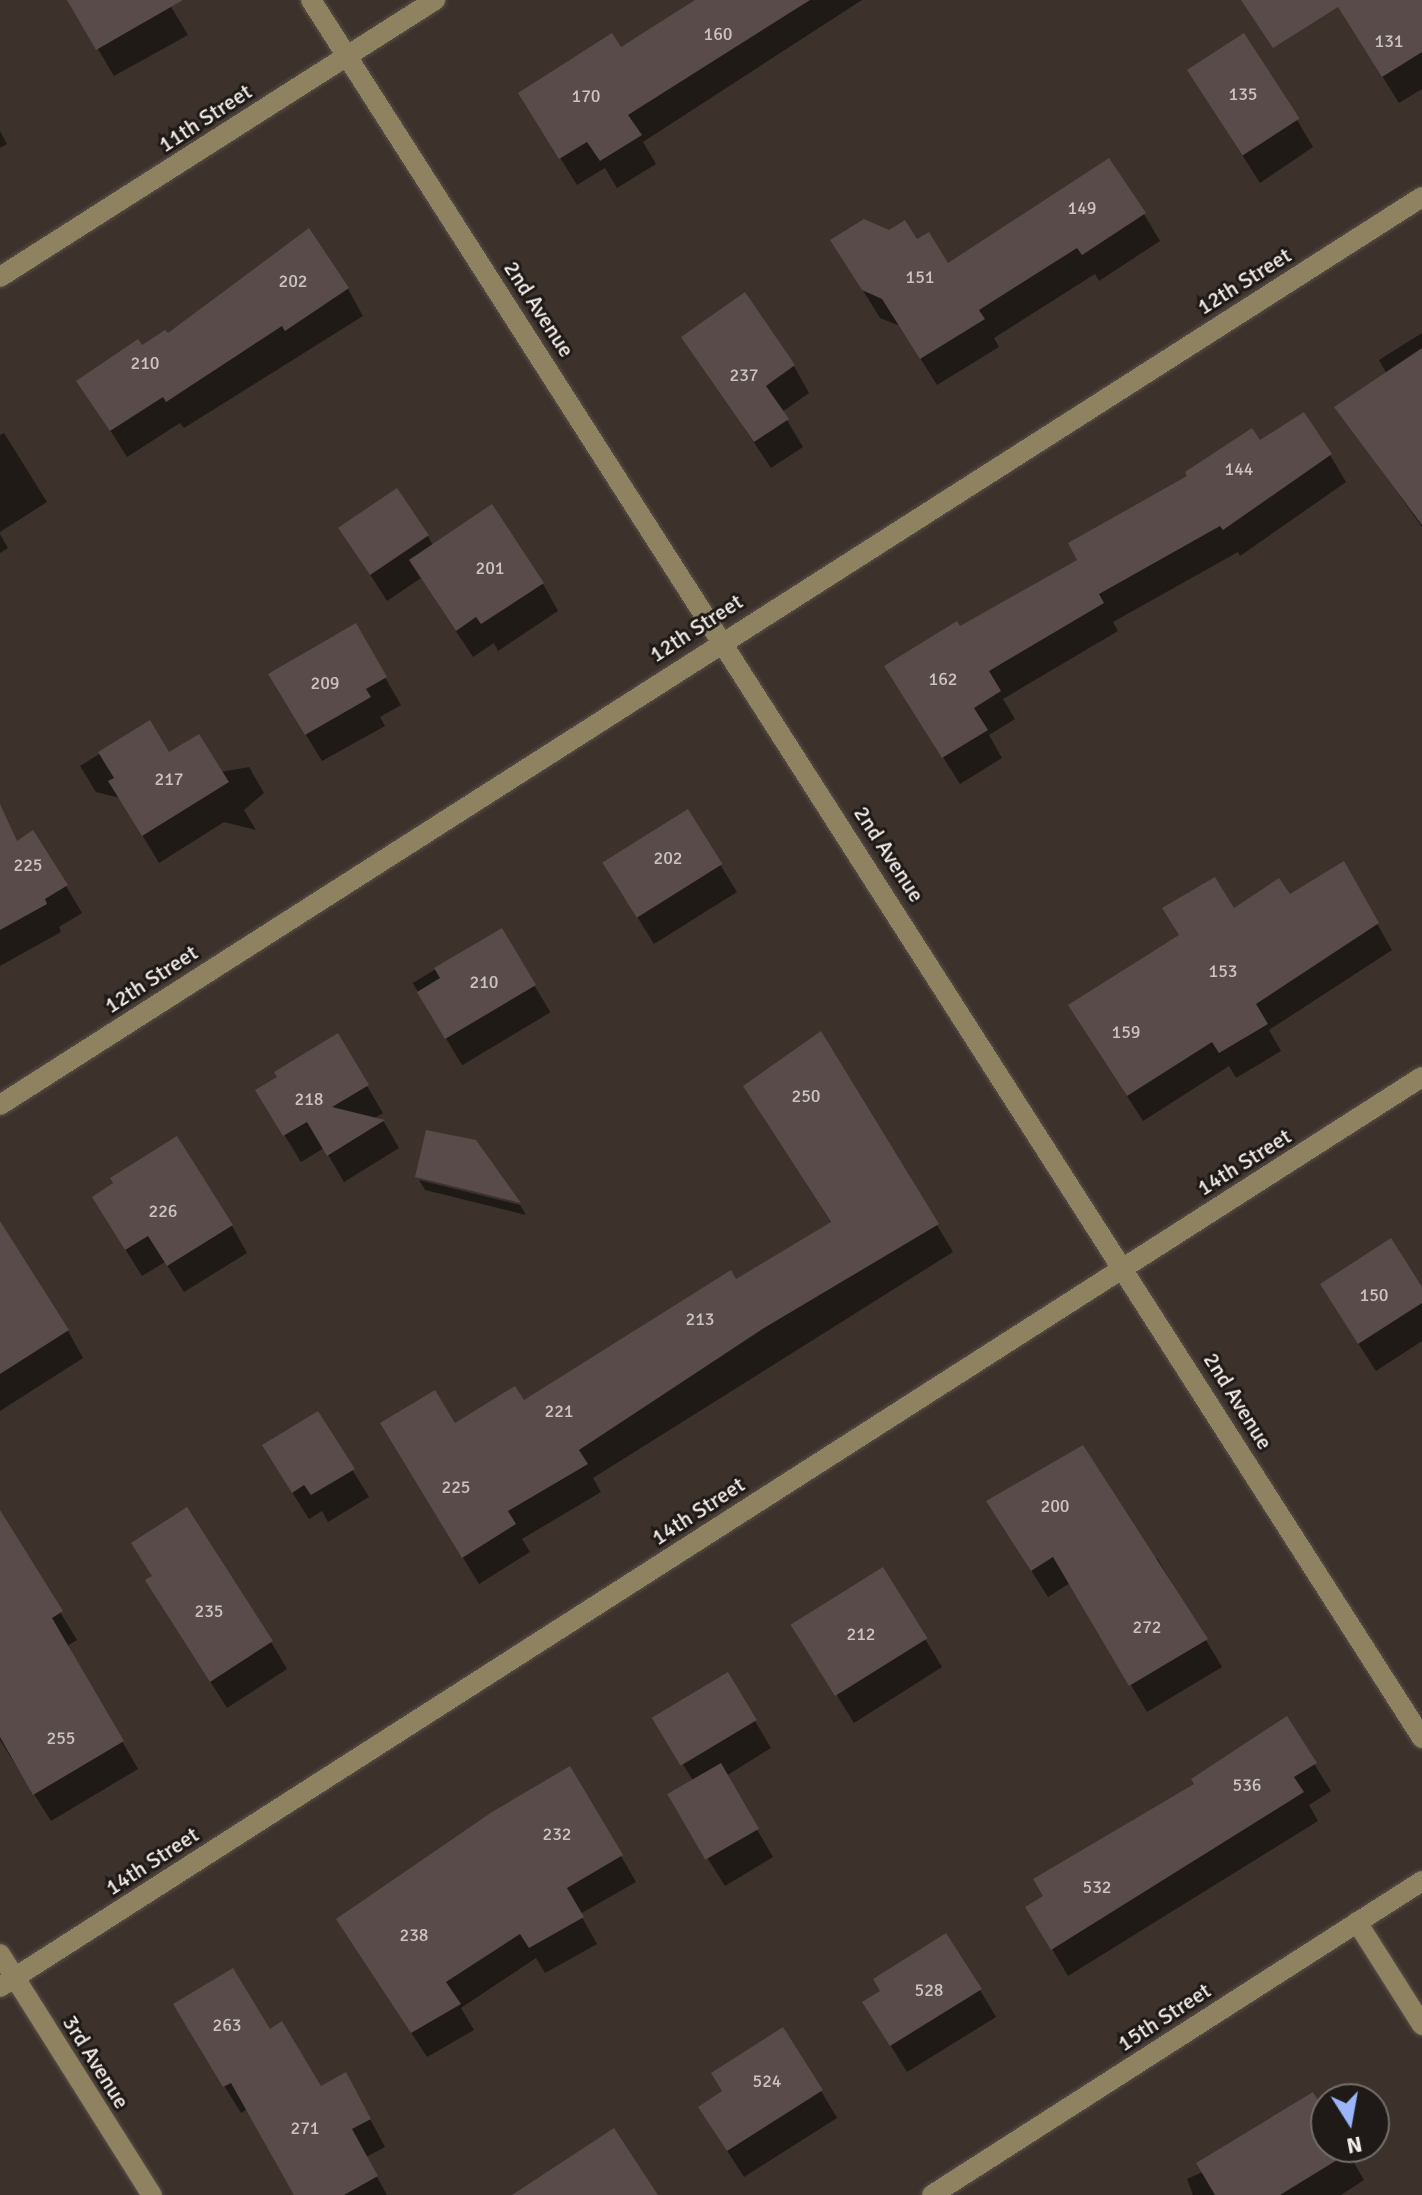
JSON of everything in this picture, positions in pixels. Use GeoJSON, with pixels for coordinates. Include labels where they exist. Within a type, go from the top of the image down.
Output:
{"type":"FeatureCollection","features":[{"type":"Feature","properties":{"kind":"street","name":"2nd Avenue"},"geometry":{"type":"LineString","coordinates":[[311,0],[1124,1266],[1422,1738]]}},
{"type":"Feature","properties":{"kind":"street","name":"11th Street"},"geometry":{"type":"LineString","coordinates":[[0,277],[435,0]]}},
{"type":"Feature","properties":{"kind":"street","name":"12th Street"},"geometry":{"type":"LineString","coordinates":[[0,1105],[723,639],[1422,197]]}},
{"type":"Feature","properties":{"kind":"street","name":"14th Street"},"geometry":{"type":"LineString","coordinates":[[8,1983],[1422,1077]]}},
{"type":"Feature","properties":{"kind":"street","name":"15th Street"},"geometry":{"type":"LineString","coordinates":[[932,2195],[1422,1881]]}},
{"type":"Feature","properties":{"kind":"street"},"geometry":{"type":"LineString","coordinates":[[1357,1922],[1422,2025]]}},
{"type":"Feature","properties":{"kind":"street","name":"3rd Avenue"},"geometry":{"type":"LineString","coordinates":[[0,1954],[8,1983],[152,2195]]}},
{"type":"Feature","properties":{"kind":"building"},"geometry":{"type":"Polygon","coordinates":[[[67,0],[183,0],[96,50],[67,0]]]}},
{"type":"Feature","properties":{"kind":"building"},"geometry":{"type":"Polygon","coordinates":[[[695,0],[810,0],[628,115],[642,135],[600,161],[587,142],[559,159],[518,93],[612,33],[621,47],[695,0]]]}},
{"type":"Feature","properties":{"kind":"building"},"geometry":{"type":"Polygon","coordinates":[[[1241,0],[1422,0],[1422,52],[1382,77],[1338,7],[1273,48],[1241,0]]]}},
{"type":"Feature","properties":{"kind":"building"},"geometry":{"type":"Polygon","coordinates":[[[1244,33],[1300,119],[1243,156],[1187,70],[1244,33]]]}},
{"type":"Feature","properties":{"kind":"building"},"geometry":{"type":"Polygon","coordinates":[[[1109,158],[1146,213],[1082,255],[1077,248],[979,310],[985,319],[920,359],[882,299],[862,290],[830,240],[864,219],[889,230],[905,220],[917,239],[929,232],[948,263],[1109,158]]]}},
{"type":"Feature","properties":{"kind":"building"},"geometry":{"type":"Polygon","coordinates":[[[309,228],[349,288],[285,331],[282,326],[166,402],[163,397],[110,431],[76,381],[138,339],[142,345],[165,330],[168,333],[309,228]]]}},
{"type":"Feature","properties":{"kind":"building"},"geometry":{"type":"Polygon","coordinates":[[[745,292],[795,365],[766,386],[789,419],[754,442],[681,337],[745,292]]]}},
{"type":"Feature","properties":{"kind":"building"},"geometry":{"type":"Polygon","coordinates":[[[1422,348],[1422,525],[1334,407],[1422,348]]]}},
{"type":"Feature","properties":{"kind":"building"},"geometry":{"type":"Polygon","coordinates":[[[1304,412],[1332,454],[1223,530],[1220,526],[1099,594],[1104,603],[989,671],[1001,691],[974,708],[988,730],[942,758],[884,666],[957,621],[960,626],[1077,560],[1068,543],[1187,476],[1185,472],[1252,428],[1260,440],[1304,412]]]}},
{"type":"Feature","properties":{"kind":"building"},"geometry":{"type":"Polygon","coordinates":[[[397,488],[429,535],[370,575],[338,528],[397,488]]]}},
{"type":"Feature","properties":{"kind":"building"},"geometry":{"type":"Polygon","coordinates":[[[492,504],[544,583],[481,624],[476,617],[456,631],[409,560],[492,504]]]}},
{"type":"Feature","properties":{"kind":"building"},"geometry":{"type":"Polygon","coordinates":[[[356,623],[387,677],[366,689],[371,697],[305,735],[268,674],[356,623]]]}},
{"type":"Feature","properties":{"kind":"building"},"geometry":{"type":"Polygon","coordinates":[[[150,720],[169,752],[199,734],[229,782],[142,836],[108,781],[114,778],[98,752],[150,720]]]}},
{"type":"Feature","properties":{"kind":"building"},"geometry":{"type":"Polygon","coordinates":[[[0,804],[17,841],[33,830],[68,885],[45,899],[47,904],[0,930],[0,804]]]}},
{"type":"Feature","properties":{"kind":"building"},"geometry":{"type":"Polygon","coordinates":[[[688,809],[722,864],[637,918],[602,863],[688,809]]]}},
{"type":"Feature","properties":{"kind":"building"},"geometry":{"type":"Polygon","coordinates":[[[1344,861],[1379,923],[1256,1004],[1268,1024],[1219,1053],[1212,1042],[1127,1096],[1068,1005],[1179,935],[1162,908],[1215,877],[1234,908],[1279,878],[1290,894],[1344,861]]]}},
{"type":"Feature","properties":{"kind":"building"},"geometry":{"type":"Polygon","coordinates":[[[502,928],[536,985],[445,1039],[417,992],[440,978],[434,968],[502,928]]]}},
{"type":"Feature","properties":{"kind":"building"},"geometry":{"type":"Polygon","coordinates":[[[821,1031],[939,1224],[764,1328],[579,1450],[588,1464],[508,1511],[516,1524],[462,1558],[380,1423],[435,1390],[455,1423],[515,1386],[524,1400],[731,1270],[736,1279],[831,1222],[743,1086],[821,1031]]]}},
{"type":"Feature","properties":{"kind":"building"},"geometry":{"type":"Polygon","coordinates":[[[338,1033],[369,1085],[332,1107],[385,1120],[327,1156],[307,1122],[283,1136],[255,1090],[277,1077],[274,1072],[338,1033]]]}},
{"type":"Feature","properties":{"kind":"building"},"geometry":{"type":"Polygon","coordinates":[[[426,1130],[476,1140],[521,1203],[415,1177],[426,1130]]]}},
{"type":"Feature","properties":{"kind":"building"},"geometry":{"type":"Polygon","coordinates":[[[177,1136],[233,1225],[167,1266],[148,1236],[125,1250],[92,1197],[113,1183],[110,1178],[177,1136]]]}},
{"type":"Feature","properties":{"kind":"building"},"geometry":{"type":"Polygon","coordinates":[[[0,1221],[69,1330],[0,1374],[0,1221]]]}},
{"type":"Feature","properties":{"kind":"building"},"geometry":{"type":"Polygon","coordinates":[[[1391,1238],[1422,1287],[1422,1303],[1358,1344],[1320,1284],[1391,1238]]]}},
{"type":"Feature","properties":{"kind":"building"},"geometry":{"type":"Polygon","coordinates":[[[318,1411],[355,1469],[311,1495],[304,1485],[292,1493],[262,1445],[318,1411]]]}},
{"type":"Feature","properties":{"kind":"building"},"geometry":{"type":"Polygon","coordinates":[[[1083,1445],[1208,1639],[1129,1686],[1053,1557],[1031,1571],[986,1501],[1083,1445]]]}},
{"type":"Feature","properties":{"kind":"building"},"geometry":{"type":"Polygon","coordinates":[[[187,1507],[273,1641],[210,1682],[145,1580],[152,1576],[131,1543],[187,1507]]]}},
{"type":"Feature","properties":{"kind":"building"},"geometry":{"type":"Polygon","coordinates":[[[0,1510],[63,1611],[52,1618],[124,1741],[33,1795],[0,1737],[0,1510]]]}},
{"type":"Feature","properties":{"kind":"building"},"geometry":{"type":"Polygon","coordinates":[[[883,1567],[928,1638],[835,1696],[791,1625],[883,1567]]]}},
{"type":"Feature","properties":{"kind":"building"},"geometry":{"type":"Polygon","coordinates":[[[728,1672],[757,1720],[681,1766],[652,1718],[728,1672]]]}},
{"type":"Feature","properties":{"kind":"building"},"geometry":{"type":"Polygon","coordinates":[[[1287,1716],[1317,1763],[1294,1777],[1304,1792],[1051,1950],[1025,1907],[1043,1896],[1033,1879],[1194,1784],[1191,1779],[1287,1716]]]}},
{"type":"Feature","properties":{"kind":"building"},"geometry":{"type":"Polygon","coordinates":[[[721,1763],[759,1829],[705,1860],[667,1794],[721,1763]]]}},
{"type":"Feature","properties":{"kind":"building"},"geometry":{"type":"Polygon","coordinates":[[[570,1766],[623,1855],[567,1888],[584,1917],[529,1948],[520,1934],[446,1982],[461,2004],[411,2033],[336,1919],[492,1812],[570,1766]]]}},
{"type":"Feature","properties":{"kind":"building"},"geometry":{"type":"Polygon","coordinates":[[[946,1933],[982,1989],[890,2046],[862,2002],[880,1991],[873,1979],[946,1933]]]}},
{"type":"Feature","properties":{"kind":"building"},"geometry":{"type":"Polygon","coordinates":[[[233,1968],[270,2029],[282,2021],[321,2086],[346,2072],[371,2119],[352,2129],[378,2176],[344,2195],[294,2195],[231,2083],[223,2087],[173,2004],[233,1968]]]}},
{"type":"Feature","properties":{"kind":"building"},"geometry":{"type":"Polygon","coordinates":[[[783,2027],[823,2090],[727,2151],[698,2107],[722,2091],[711,2073],[783,2027]]]}},
{"type":"Feature","properties":{"kind":"building"},"geometry":{"type":"Polygon","coordinates":[[[1310,2094],[1310,2163],[1332,2163],[1280,2195],[1215,2195],[1196,2163],[1310,2094]]]}},
{"type":"Feature","properties":{"kind":"building"},"geometry":{"type":"Polygon","coordinates":[[[614,2128],[658,2195],[512,2195],[614,2128]]]}}]}
